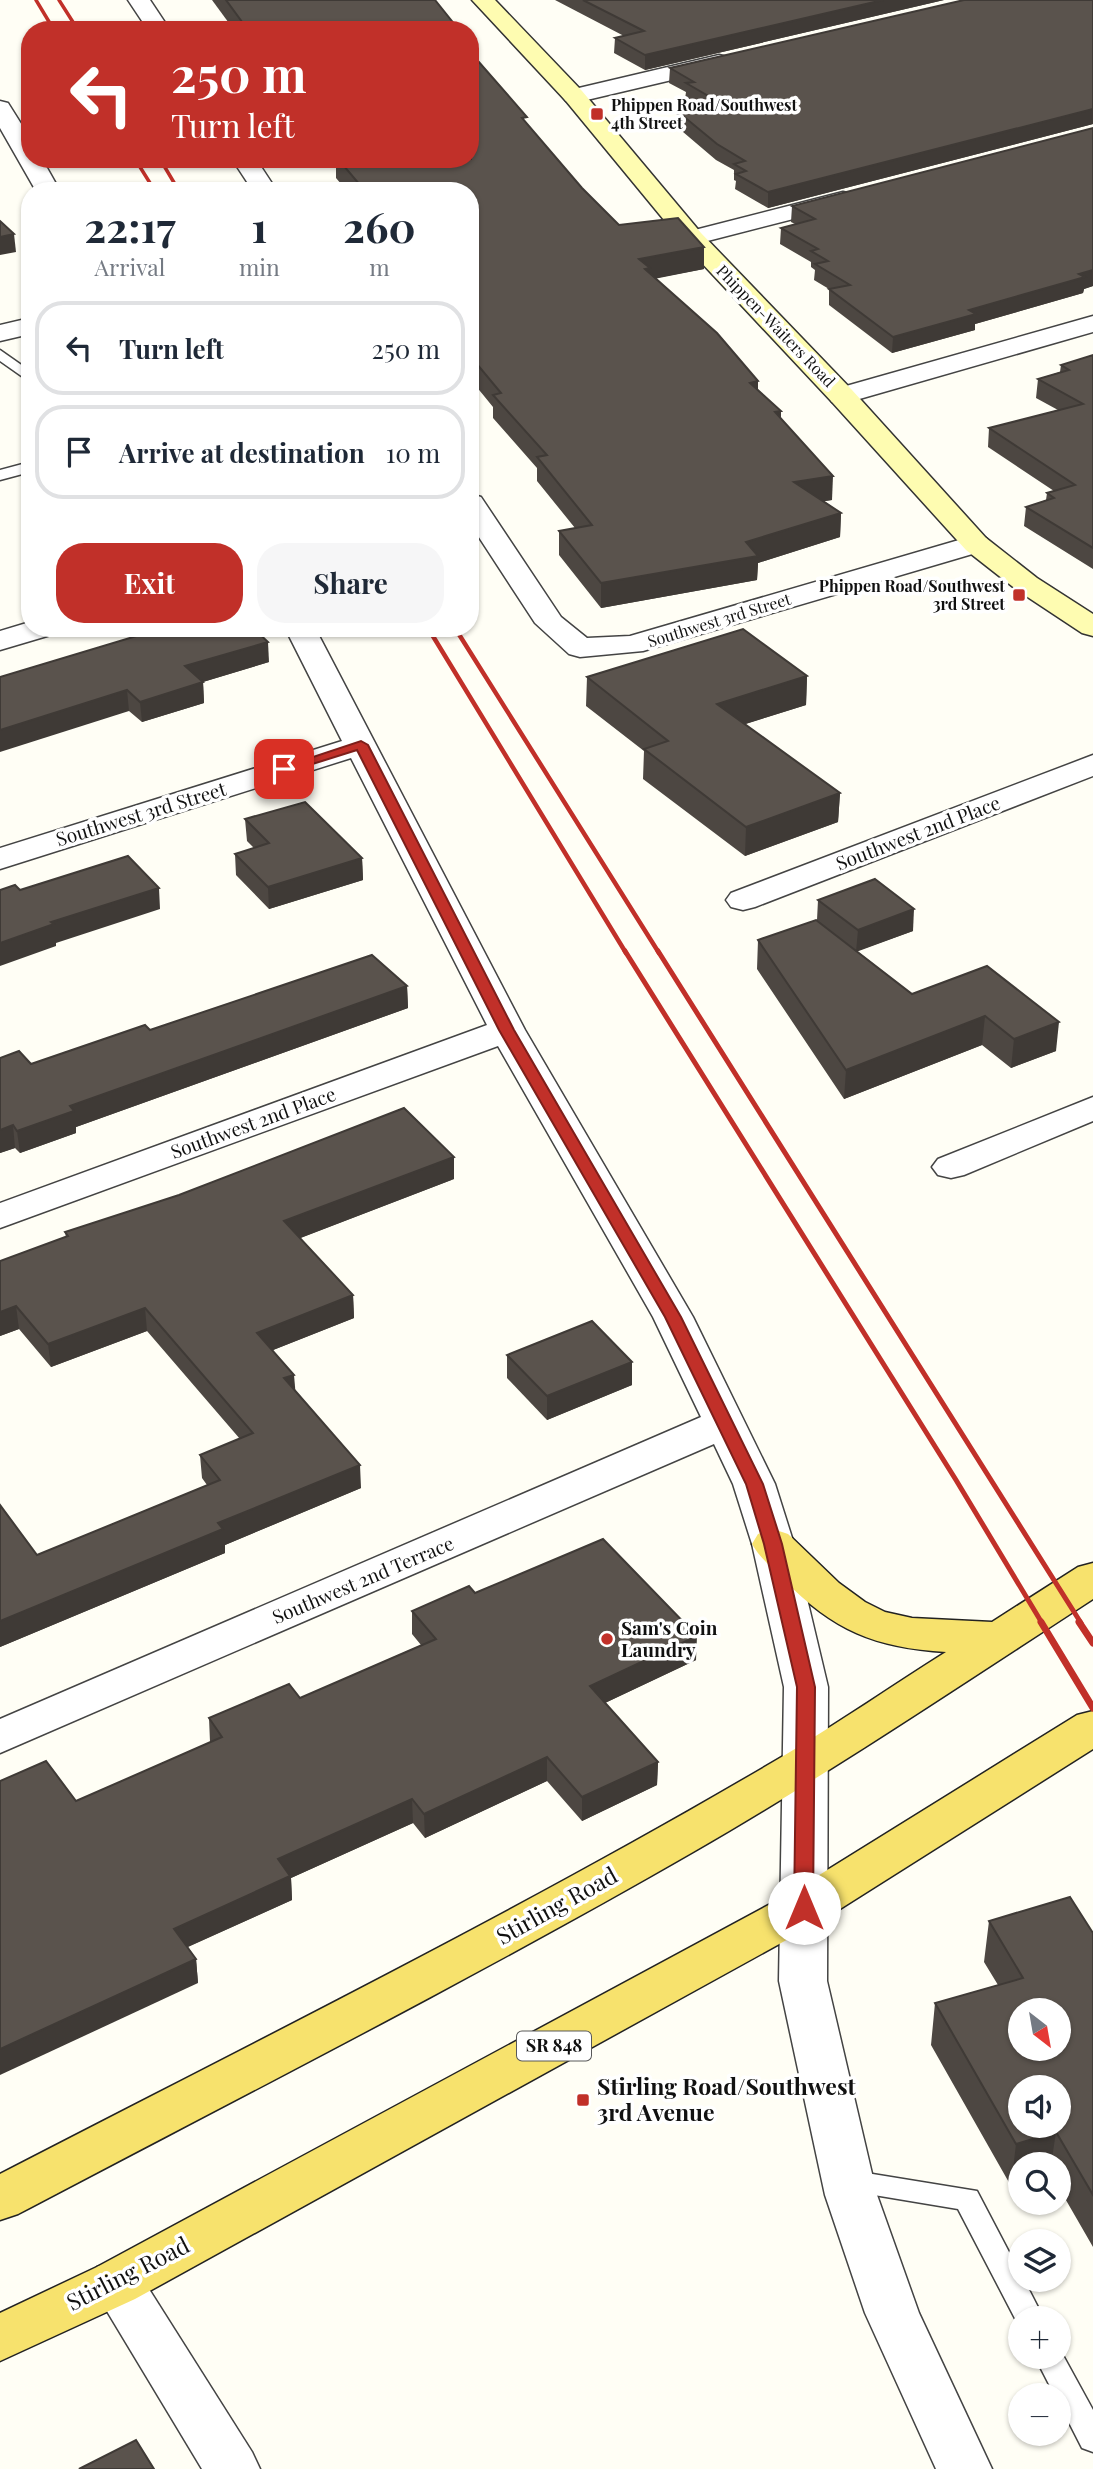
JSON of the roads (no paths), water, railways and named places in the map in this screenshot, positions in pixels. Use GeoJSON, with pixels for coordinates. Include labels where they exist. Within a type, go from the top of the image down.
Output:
{"type":"FeatureCollection","features":[{"type":"Feature","properties":{"kind":"main road"},"geometry":{"type":"LineString","coordinates":[[773,1544],[832,1602],[859,1619],[889,1630],[942,1637],[1001,1638]]}},
{"type":"Feature","properties":{"kind":"main road","name":"Stirling Road"},"geometry":{"type":"LineString","coordinates":[[0,2199],[515,1929],[804,1765],[1093,1578]]}},
{"type":"Feature","properties":{"kind":"main road","name":"Stirling Road"},"geometry":{"type":"LineString","coordinates":[[0,2338],[116,2283],[804,1908],[1093,1727]]}},
{"type":"Feature","properties":{"kind":"street"},"geometry":{"type":"LineString","coordinates":[[139,0],[153,21]]}},
{"type":"Feature","properties":{"kind":"street","name":"Phippen-Waiters Road"},"geometry":{"type":"LineString","coordinates":[[483,0],[574,96],[692,238],[842,396],[976,544],[1027,584],[1091,625]]}},
{"type":"Feature","properties":{"kind":"street"},"geometry":{"type":"LineString","coordinates":[[574,96],[746,56]]}},
{"type":"Feature","properties":{"kind":"street"},"geometry":{"type":"LineString","coordinates":[[1,110],[21,144]]}},
{"type":"Feature","properties":{"kind":"street"},"geometry":{"type":"LineString","coordinates":[[692,238],[866,192]]}},
{"type":"Feature","properties":{"kind":"street"},"geometry":{"type":"LineString","coordinates":[[842,396],[1093,324]]}},
{"type":"Feature","properties":{"kind":"street"},"geometry":{"type":"LineString","coordinates":[[0,333],[21,328]]}},
{"type":"Feature","properties":{"kind":"street","name":"Southwest 3rd Street"},"geometry":{"type":"LineString","coordinates":[[479,515],[550,623],[580,648],[632,645],[976,544]]}},
{"type":"Feature","properties":{"kind":"street"},"geometry":{"type":"LineString","coordinates":[[0,641],[21,635]]}},
{"type":"Feature","properties":{"kind":"street"},"geometry":{"type":"LineString","coordinates":[[305,637],[507,1030],[673,1317],[754,1484],[773,1544],[806,1687],[803,1981],[848,2181],[892,2313],[964,2469]]}},
{"type":"Feature","properties":{"kind":"street","name":"Southwest 3rd Street"},"geometry":{"type":"LineString","coordinates":[[0,859],[361,745]]}},
{"type":"Feature","properties":{"kind":"street","name":"Southwest 2nd Place"},"geometry":{"type":"LineString","coordinates":[[743,900],[1093,765]]}},
{"type":"Feature","properties":{"kind":"street","name":"Southwest 2nd Place"},"geometry":{"type":"LineString","coordinates":[[0,1216],[507,1030]]}},
{"type":"Feature","properties":{"kind":"street"},"geometry":{"type":"LineString","coordinates":[[951,1167],[1093,1108]]}},
{"type":"Feature","properties":{"kind":"street","name":"Southwest 2nd Terrace"},"geometry":{"type":"LineString","coordinates":[[0,1737],[725,1423]]}},
{"type":"Feature","properties":{"kind":"street"},"geometry":{"type":"LineString","coordinates":[[116,2283],[232,2469]]}},
{"type":"Feature","properties":{"kind":"lane"},"geometry":{"type":"LineString","coordinates":[[0,354],[21,371]]}},
{"type":"Feature","properties":{"kind":"lane"},"geometry":{"type":"LineString","coordinates":[[0,475],[21,469]]}},
{"type":"Feature","properties":{"kind":"lane"},"geometry":{"type":"LineString","coordinates":[[848,2181],[967,2199],[1023,2306]]}},
{"type":"Feature","properties":{"kind":"lane"},"geometry":{"type":"LineString","coordinates":[[1056,2369],[1093,2440]]}},
{"type":"Feature","properties":{"kind":"railway"},"geometry":{"type":"LineString","coordinates":[[36,0],[49,21]]}},
{"type":"Feature","properties":{"kind":"railway"},"geometry":{"type":"LineString","coordinates":[[59,0],[72,21]]}},
{"type":"Feature","properties":{"kind":"railway"},"geometry":{"type":"LineString","coordinates":[[141,168],[149,182]]}},
{"type":"Feature","properties":{"kind":"railway"},"geometry":{"type":"LineString","coordinates":[[165,168],[174,182]]}},
{"type":"Feature","properties":{"kind":"railway"},"geometry":{"type":"LineString","coordinates":[[433,637],[626,953]]}},
{"type":"Feature","properties":{"kind":"railway"},"geometry":{"type":"LineString","coordinates":[[461,637],[659,953]]}},
{"type":"Feature","properties":{"kind":"railway"},"geometry":{"type":"LineString","coordinates":[[625,951],[956,1480],[1042,1623]]}},
{"type":"Feature","properties":{"kind":"railway"},"geometry":{"type":"LineString","coordinates":[[658,951],[1081,1623]]}},
{"type":"Feature","properties":{"kind":"railway"},"geometry":{"type":"LineString","coordinates":[[1041,1622],[1093,1708]]}},
{"type":"Feature","properties":{"kind":"railway"},"geometry":{"type":"LineString","coordinates":[[1079,1622],[1093,1643]]}},
{"type":"Feature","properties":{"kind":"place","name":"Phippen Road/Southwest 4th Street"},"geometry":{"type":"Point","coordinates":[597,114]}},
{"type":"Feature","properties":{"kind":"place","name":"Phippen Road/Southwest 3rd Street"},"geometry":{"type":"Point","coordinates":[1019,595]}},
{"type":"Feature","properties":{"kind":"place","name":"Sam's Coin Laundry"},"geometry":{"type":"Point","coordinates":[607,1639]}},
{"type":"Feature","properties":{"kind":"place","name":"Stirling Road/Southwest 3rd Avenue"},"geometry":{"type":"Point","coordinates":[583,2100]}}]}
